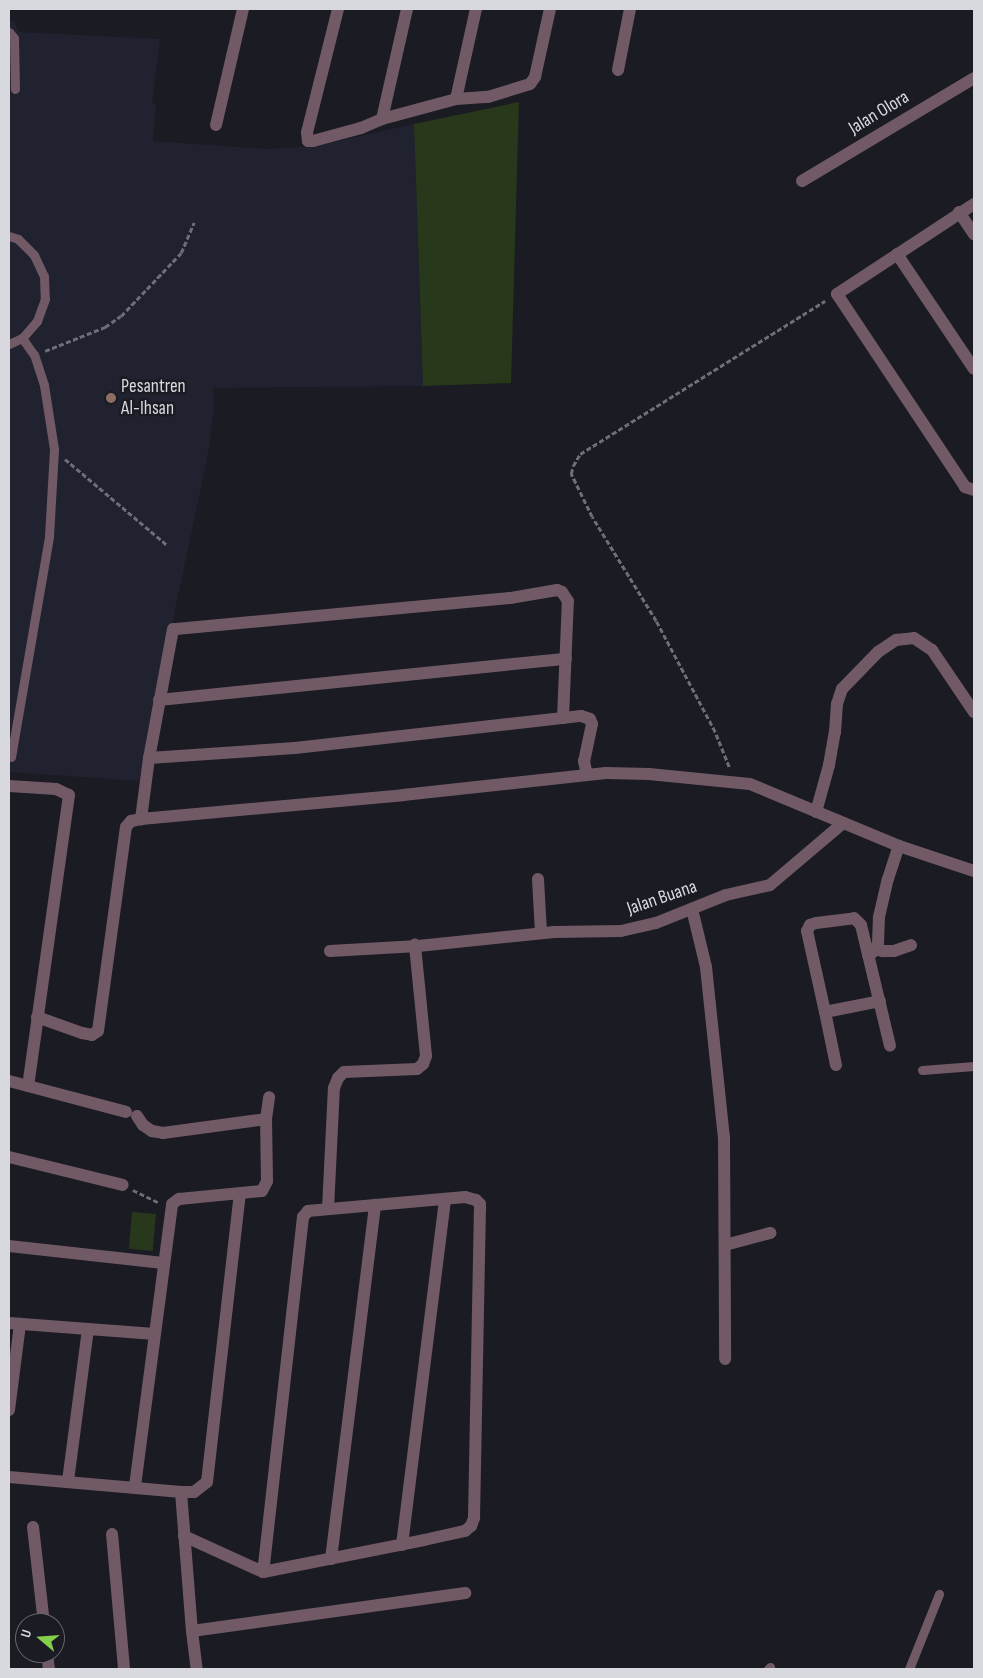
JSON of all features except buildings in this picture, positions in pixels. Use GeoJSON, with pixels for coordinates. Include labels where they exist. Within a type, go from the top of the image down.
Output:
{"type":"FeatureCollection","features":[{"type":"Feature","properties":{"kind":"street"},"geometry":{"type":"LineString","coordinates":[[216,125],[243,9]]}},
{"type":"Feature","properties":{"kind":"street"},"geometry":{"type":"LineString","coordinates":[[338,9],[308,132],[308,140],[313,142],[361,128],[382,119],[456,99],[488,96],[530,84],[535,76],[550,9]]}},
{"type":"Feature","properties":{"kind":"street"},"geometry":{"type":"LineString","coordinates":[[382,119],[407,9]]}},
{"type":"Feature","properties":{"kind":"street"},"geometry":{"type":"LineString","coordinates":[[456,99],[476,9]]}},
{"type":"Feature","properties":{"kind":"street"},"geometry":{"type":"LineString","coordinates":[[618,70],[630,9]]}},
{"type":"Feature","properties":{"kind":"street","name":"Jalan Olora"},"geometry":{"type":"LineString","coordinates":[[802,181],[974,78]]}},
{"type":"Feature","properties":{"kind":"street"},"geometry":{"type":"LineString","coordinates":[[974,204],[959,212],[837,294],[965,487],[974,490]]}},
{"type":"Feature","properties":{"kind":"street"},"geometry":{"type":"LineString","coordinates":[[959,212],[974,234]]}},
{"type":"Feature","properties":{"kind":"street"},"geometry":{"type":"LineString","coordinates":[[897,254],[974,369]]}},
{"type":"Feature","properties":{"kind":"street"},"geometry":{"type":"LineString","coordinates":[[142,819],[149,758],[173,629],[500,599],[557,590],[562,592],[568,601],[563,718]]}},
{"type":"Feature","properties":{"kind":"street"},"geometry":{"type":"LineString","coordinates":[[816,812],[829,765],[835,732],[837,704],[842,689],[878,652],[896,640],[914,638],[932,650],[974,712]]}},
{"type":"Feature","properties":{"kind":"street"},"geometry":{"type":"LineString","coordinates":[[159,700],[566,659]]}},
{"type":"Feature","properties":{"kind":"street"},"geometry":{"type":"LineString","coordinates":[[149,758],[295,748],[581,716],[590,719],[592,724],[584,761],[587,775]]}},
{"type":"Feature","properties":{"kind":"street"},"geometry":{"type":"LineString","coordinates":[[37,1017],[82,1033],[92,1035],[98,1031],[126,827],[131,821],[142,819],[393,796],[606,773],[649,774],[750,784],[899,846],[974,871]]}},
{"type":"Feature","properties":{"kind":"street"},"geometry":{"type":"LineString","coordinates":[[9,786],[56,790],[69,795],[28,1086]]}},
{"type":"Feature","properties":{"kind":"street","name":"Jalan Buana"},"geometry":{"type":"LineString","coordinates":[[330,951],[415,946],[542,934],[621,931],[656,924],[726,895],[770,885],[844,823]]}},
{"type":"Feature","properties":{"kind":"street"},"geometry":{"type":"LineString","coordinates":[[872,952],[888,879],[899,846]]}},
{"type":"Feature","properties":{"kind":"street"},"geometry":{"type":"LineString","coordinates":[[538,879],[542,934]]}},
{"type":"Feature","properties":{"kind":"street"},"geometry":{"type":"LineString","coordinates":[[692,909],[706,967],[724,1137],[725,1359]]}},
{"type":"Feature","properties":{"kind":"street"},"geometry":{"type":"LineString","coordinates":[[836,1065],[807,940],[807,931],[810,925],[850,918],[857,920],[861,925],[872,952],[890,1046]]}},
{"type":"Feature","properties":{"kind":"street"},"geometry":{"type":"LineString","coordinates":[[872,952],[894,951],[911,945]]}},
{"type":"Feature","properties":{"kind":"street"},"geometry":{"type":"LineString","coordinates":[[328,1209],[334,1088],[338,1078],[344,1072],[417,1069],[423,1064],[426,1056],[415,946]]}},
{"type":"Feature","properties":{"kind":"street"},"geometry":{"type":"LineString","coordinates":[[825,1012],[880,1001]]}},
{"type":"Feature","properties":{"kind":"street"},"geometry":{"type":"LineString","coordinates":[[9,1081],[131,1114],[152,1132],[163,1133],[266,1120]]}},
{"type":"Feature","properties":{"kind":"street"},"geometry":{"type":"LineString","coordinates":[[135,1486],[172,1204],[179,1199],[240,1194],[262,1190],[267,1181],[266,1120],[269,1098]]}},
{"type":"Feature","properties":{"kind":"street"},"geometry":{"type":"LineString","coordinates":[[9,1157],[123,1185]]}},
{"type":"Feature","properties":{"kind":"street"},"geometry":{"type":"LineString","coordinates":[[9,1476],[135,1486],[181,1492],[194,1492],[207,1482],[240,1194]]}},
{"type":"Feature","properties":{"kind":"street"},"geometry":{"type":"LineString","coordinates":[[184,1536],[263,1572],[402,1545],[465,1531],[471,1526],[474,1518],[480,1204],[476,1200],[465,1197],[328,1209],[308,1211],[303,1217],[263,1572]]}},
{"type":"Feature","properties":{"kind":"street"},"geometry":{"type":"LineString","coordinates":[[402,1545],[445,1199]]}},
{"type":"Feature","properties":{"kind":"street"},"geometry":{"type":"LineString","coordinates":[[331,1559],[375,1205]]}},
{"type":"Feature","properties":{"kind":"street"},"geometry":{"type":"LineString","coordinates":[[725,1245],[770,1233]]}},
{"type":"Feature","properties":{"kind":"street"},"geometry":{"type":"LineString","coordinates":[[9,1246],[163,1263]]}},
{"type":"Feature","properties":{"kind":"street"},"geometry":{"type":"LineString","coordinates":[[9,1410],[14,1323],[155,1334]]}},
{"type":"Feature","properties":{"kind":"street"},"geometry":{"type":"LineString","coordinates":[[68,1482],[88,1330]]}},
{"type":"Feature","properties":{"kind":"street"},"geometry":{"type":"LineString","coordinates":[[181,1492],[192,1631],[198,1669]]}},
{"type":"Feature","properties":{"kind":"street"},"geometry":{"type":"LineString","coordinates":[[33,1527],[43,1613]]}},
{"type":"Feature","properties":{"kind":"street"},"geometry":{"type":"LineString","coordinates":[[112,1534],[124,1669]]}},
{"type":"Feature","properties":{"kind":"street"},"geometry":{"type":"LineString","coordinates":[[192,1631],[465,1593]]}},
{"type":"Feature","properties":{"kind":"lane"},"geometry":{"type":"LineString","coordinates":[[9,32],[14,38],[15,89]]}},
{"type":"Feature","properties":{"kind":"lane"},"geometry":{"type":"LineString","coordinates":[[9,236],[18,239],[34,255],[44,276],[45,299],[37,321],[22,338],[9,344]]}},
{"type":"Feature","properties":{"kind":"lane"},"geometry":{"type":"LineString","coordinates":[[11,757],[49,536],[54,449],[44,386],[34,356],[22,338]]}},
{"type":"Feature","properties":{"kind":"lane"},"geometry":{"type":"LineString","coordinates":[[922,1070],[974,1066]]}},
{"type":"Feature","properties":{"kind":"lane"},"geometry":{"type":"LineString","coordinates":[[909,1669],[939,1594]]}},
{"type":"Feature","properties":{"kind":"path"},"geometry":{"type":"LineString","coordinates":[[34,356],[105,327],[122,316],[181,253],[194,224]]}},
{"type":"Feature","properties":{"kind":"path"},"geometry":{"type":"LineString","coordinates":[[735,783],[715,732],[656,621],[592,517],[571,474],[580,454],[837,294]]}},
{"type":"Feature","properties":{"kind":"path"},"geometry":{"type":"LineString","coordinates":[[54,449],[167,545]]}},
{"type":"Feature","properties":{"kind":"path"},"geometry":{"type":"LineString","coordinates":[[123,1185],[148,1198],[172,1204]]}},
{"type":"Feature","properties":{"kind":"shaded area","name":"Pesantren Al-Ihsan"},"geometry":{"type":"Polygon","coordinates":[[[9,21],[14,21],[19,32],[160,39],[152,103],[156,104],[153,141],[267,149],[316,146],[414,124],[423,386],[213,388],[214,408],[208,454],[139,781],[9,772],[9,21]]]}},
{"type":"Feature","properties":{"kind":"green space"},"geometry":{"type":"Polygon","coordinates":[[[519,102],[511,383],[423,386],[414,124],[519,102]]]}},
{"type":"Feature","properties":{"kind":"green space"},"geometry":{"type":"Polygon","coordinates":[[[132,1212],[156,1214],[153,1251],[129,1249],[132,1212]]]}},
{"type":"Feature","properties":{"kind":"place","name":"Pesantren Al-Ihsan"},"geometry":{"type":"Point","coordinates":[111,398]}}]}
